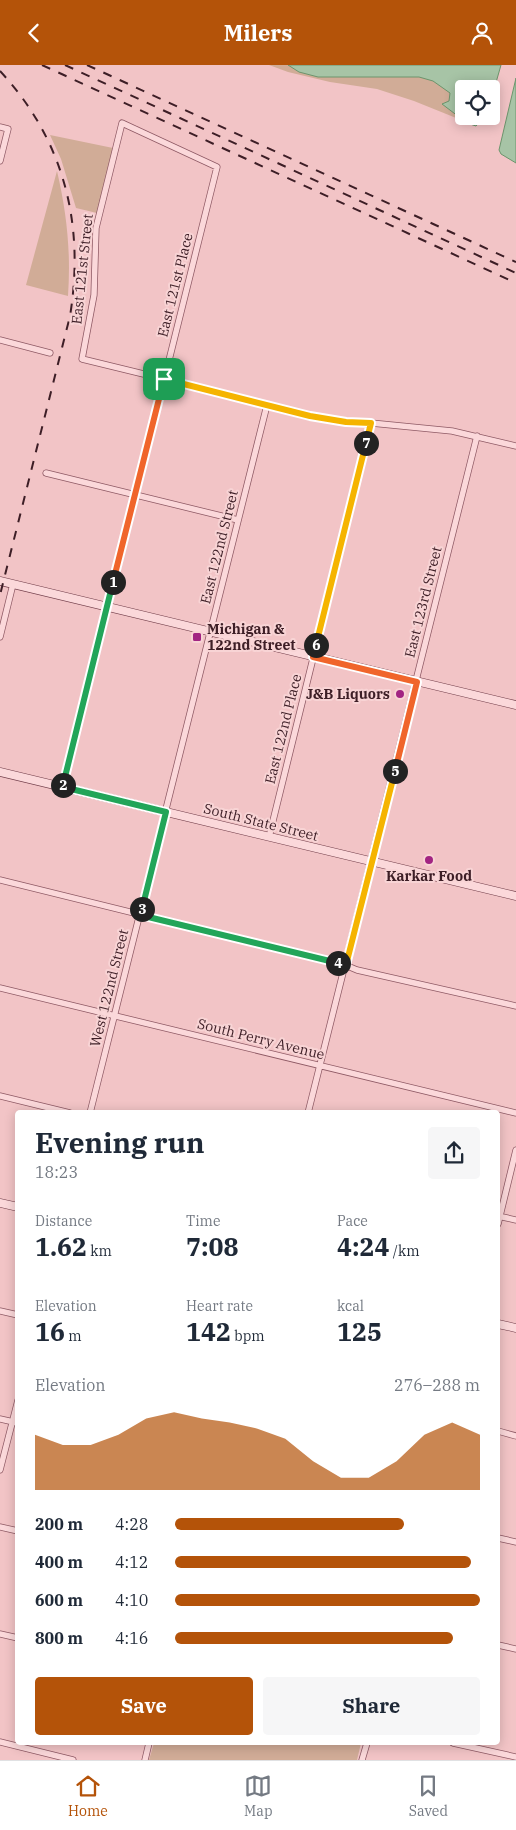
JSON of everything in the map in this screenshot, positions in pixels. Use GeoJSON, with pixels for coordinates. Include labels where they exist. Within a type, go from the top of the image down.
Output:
{"type":"FeatureCollection","features":[{"type":"Feature","properties":{"kind":"street","name":"East 121st Place"},"geometry":{"type":"LineString","coordinates":[[63,787],[217,167],[122,123]]}},
{"type":"Feature","properties":{"kind":"street","name":"East 121st Street"},"geometry":{"type":"LineString","coordinates":[[122,123],[96,228],[94,295],[82,359],[164,379]]}},
{"type":"Feature","properties":{"kind":"street"},"geometry":{"type":"LineString","coordinates":[[0,127],[8,129],[0,161]]}},
{"type":"Feature","properties":{"kind":"street"},"geometry":{"type":"LineString","coordinates":[[0,340],[50,353]]}},
{"type":"Feature","properties":{"kind":"street"},"geometry":{"type":"LineString","coordinates":[[164,379],[310,416],[346,422],[452,431],[516,446]]}},
{"type":"Feature","properties":{"kind":"street","name":"East 122nd Street"},"geometry":{"type":"LineString","coordinates":[[166,812],[267,405]]}},
{"type":"Feature","properties":{"kind":"street","name":"East 122nd Place"},"geometry":{"type":"LineString","coordinates":[[269,837],[371,423]]}},
{"type":"Feature","properties":{"kind":"street","name":"East 123rd Street"},"geometry":{"type":"LineString","coordinates":[[309,1110],[477,436]]}},
{"type":"Feature","properties":{"kind":"street"},"geometry":{"type":"LineString","coordinates":[[46,473],[238,520]]}},
{"type":"Feature","properties":{"kind":"street"},"geometry":{"type":"LineString","coordinates":[[0,581],[516,705]]}},
{"type":"Feature","properties":{"kind":"street"},"geometry":{"type":"LineString","coordinates":[[0,637],[13,584]]}},
{"type":"Feature","properties":{"kind":"street","name":"South State Street"},"geometry":{"type":"LineString","coordinates":[[0,772],[516,896]]}},
{"type":"Feature","properties":{"kind":"street","name":"West 122nd Street"},"geometry":{"type":"LineString","coordinates":[[91,1110],[166,812]]}},
{"type":"Feature","properties":{"kind":"street"},"geometry":{"type":"LineString","coordinates":[[0,880],[346,965],[357,970],[516,1006]]}},
{"type":"Feature","properties":{"kind":"street","name":"South Perry Avenue"},"geometry":{"type":"LineString","coordinates":[[0,988],[516,1113]]}},
{"type":"Feature","properties":{"kind":"street"},"geometry":{"type":"LineString","coordinates":[[0,1096],[58,1110]]}},
{"type":"Feature","properties":{"kind":"street"},"geometry":{"type":"LineString","coordinates":[[500,1209],[516,1150]]}},
{"type":"Feature","properties":{"kind":"street"},"geometry":{"type":"LineString","coordinates":[[0,1203],[15,1206]]}},
{"type":"Feature","properties":{"kind":"street"},"geometry":{"type":"LineString","coordinates":[[500,1216],[516,1220]]}},
{"type":"Feature","properties":{"kind":"street"},"geometry":{"type":"LineString","coordinates":[[0,1311],[15,1314]]}},
{"type":"Feature","properties":{"kind":"street"},"geometry":{"type":"LineString","coordinates":[[500,1324],[516,1328]]}},
{"type":"Feature","properties":{"kind":"street"},"geometry":{"type":"LineString","coordinates":[[0,1419],[15,1422],[0,1470]]}},
{"type":"Feature","properties":{"kind":"street"},"geometry":{"type":"LineString","coordinates":[[500,1432],[516,1436]]}},
{"type":"Feature","properties":{"kind":"street"},"geometry":{"type":"LineString","coordinates":[[0,1527],[15,1530]]}},
{"type":"Feature","properties":{"kind":"street"},"geometry":{"type":"LineString","coordinates":[[500,1538],[516,1542]]}},
{"type":"Feature","properties":{"kind":"street"},"geometry":{"type":"LineString","coordinates":[[0,1634],[15,1637]]}},
{"type":"Feature","properties":{"kind":"street"},"geometry":{"type":"LineString","coordinates":[[500,1645],[516,1649]]}},
{"type":"Feature","properties":{"kind":"street"},"geometry":{"type":"LineString","coordinates":[[0,1742],[73,1760]]}},
{"type":"Feature","properties":{"kind":"street"},"geometry":{"type":"LineString","coordinates":[[145,1760],[149,1745]]}},
{"type":"Feature","properties":{"kind":"street"},"geometry":{"type":"LineString","coordinates":[[362,1760],[366,1745]]}},
{"type":"Feature","properties":{"kind":"street"},"geometry":{"type":"LineString","coordinates":[[462,1745],[516,1757]]}},
{"type":"Feature","properties":{"kind":"shaded area"},"geometry":{"type":"Polygon","coordinates":[[[269,65],[498,65],[494,80],[455,80],[455,118],[377,89],[330,82],[288,72],[269,65]]]}},
{"type":"Feature","properties":{"kind":"shaded area"},"geometry":{"type":"Polygon","coordinates":[[[288,65],[501,65],[497,80],[455,80],[455,114],[442,104],[449,101],[450,93],[433,81],[419,77],[318,77],[299,72],[288,65]]]}},
{"type":"Feature","properties":{"kind":"shaded area"},"geometry":{"type":"Polygon","coordinates":[[[516,78],[516,163],[501,154],[499,150],[516,78]]]}},
{"type":"Feature","properties":{"kind":"shaded area"},"geometry":{"type":"Polygon","coordinates":[[[50,135],[113,148],[97,213],[76,208],[61,159],[50,135]]]}},
{"type":"Feature","properties":{"kind":"shaded area"},"geometry":{"type":"Polygon","coordinates":[[[57,171],[67,233],[69,264],[68,296],[26,285],[57,171]]]}},
{"type":"Feature","properties":{"kind":"shaded area"},"geometry":{"type":"Polygon","coordinates":[[[153,1745],[361,1745],[357,1760],[149,1760],[153,1745]]]}},
{"type":"Feature","properties":{"kind":"railway"},"geometry":{"type":"LineString","coordinates":[[42,65],[516,283]]}},
{"type":"Feature","properties":{"kind":"railway"},"geometry":{"type":"LineString","coordinates":[[65,65],[516,273]]}},
{"type":"Feature","properties":{"kind":"railway"},"geometry":{"type":"LineString","coordinates":[[87,65],[516,262]]}},
{"type":"Feature","properties":{"kind":"railway"},"geometry":{"type":"LineString","coordinates":[[0,71],[22,98],[40,125],[54,155],[65,185],[71,216],[74,249],[74,282],[70,316],[0,595]]}},
{"type":"Feature","properties":{"kind":"place","name":"Michigan & 122nd Street"},"geometry":{"type":"Point","coordinates":[197,637]}},
{"type":"Feature","properties":{"kind":"place","name":"J&B Liquors"},"geometry":{"type":"Point","coordinates":[400,694]}},
{"type":"Feature","properties":{"kind":"place","name":"Karkar Food"},"geometry":{"type":"Point","coordinates":[429,860]}},
{"type":"Feature","properties":{"kind":"route"},"geometry":{"type":"LineString","coordinates":[[164,379],[310,416],[346,422],[371,423],[313,657],[417,682],[346,965],[140,915],[166,812],[63,787],[164,379]]}}]}
